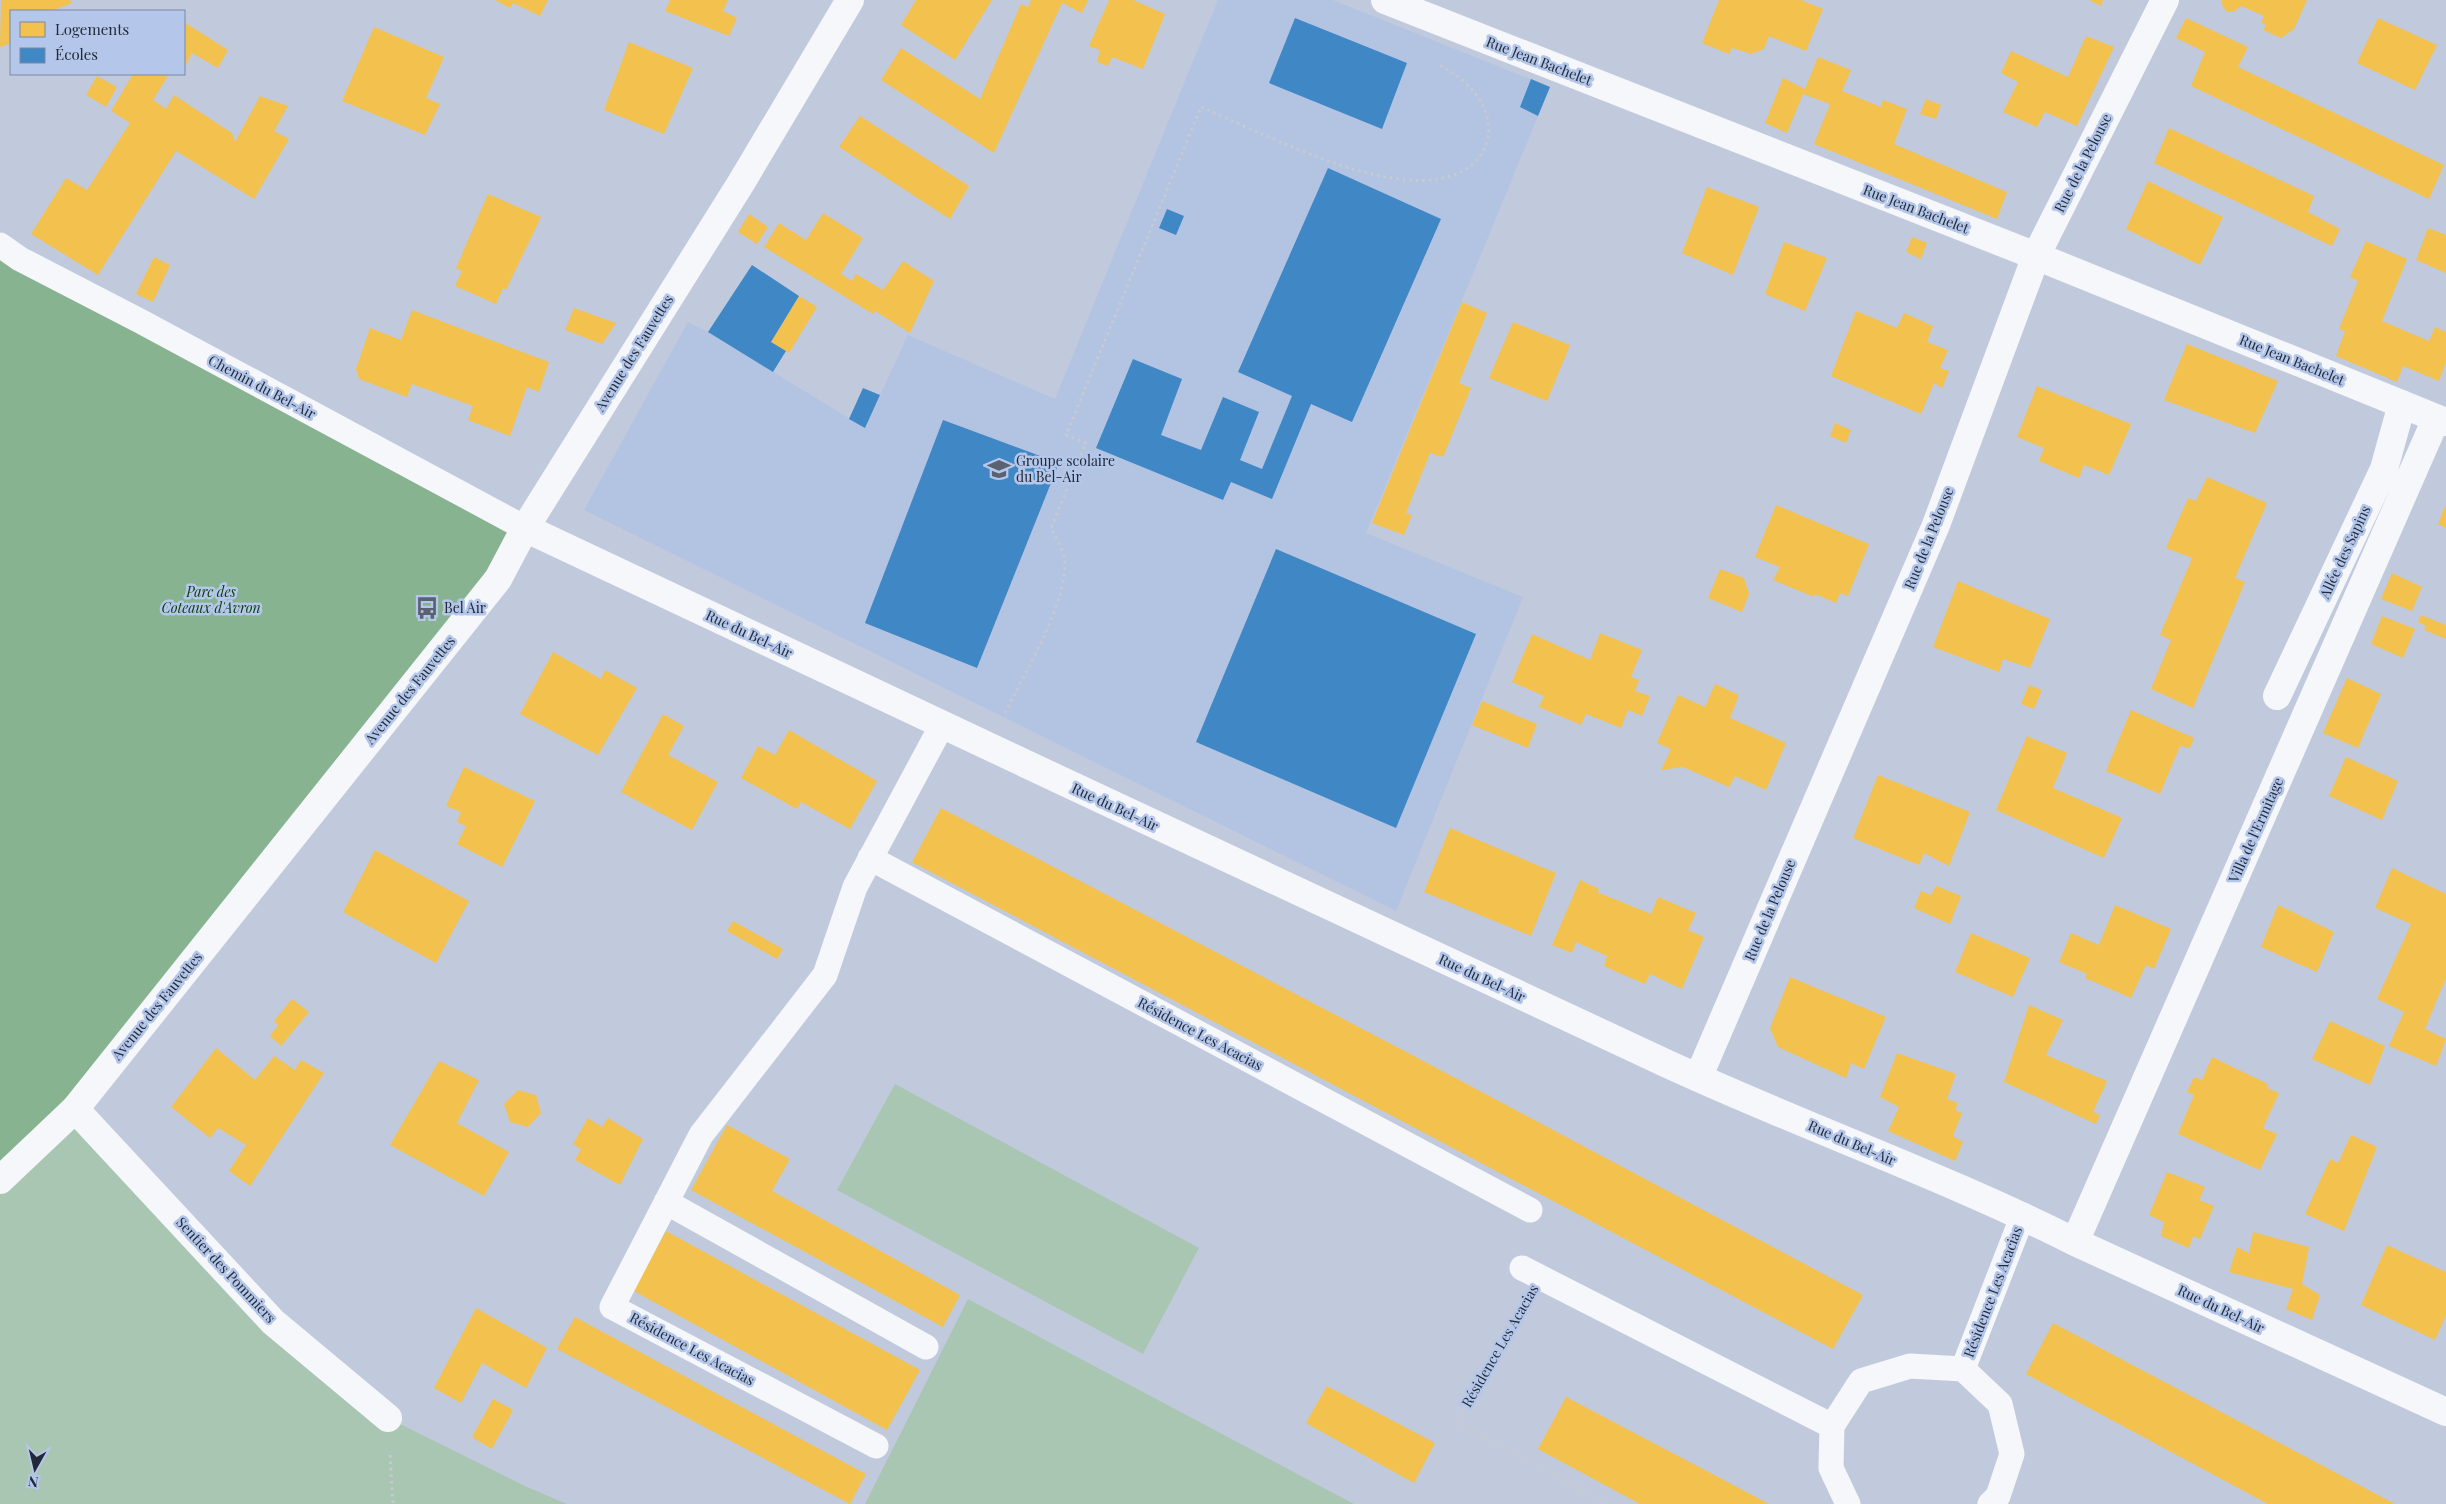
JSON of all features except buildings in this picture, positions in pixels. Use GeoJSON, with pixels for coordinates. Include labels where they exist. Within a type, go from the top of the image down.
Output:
{"type":"FeatureCollection","features":[{"type":"Feature","properties":{"kind":"street","name":"Avenue des Fauvettes"},"geometry":{"type":"LineString","coordinates":[[0,1180],[75,1109],[498,579],[525,528],[741,183],[850,0]]}},
{"type":"Feature","properties":{"kind":"street","name":"Rue Jean Bachelet"},"geometry":{"type":"LineString","coordinates":[[1385,0],[1430,8],[2441,420]]}},
{"type":"Feature","properties":{"kind":"street","name":"Rue de la Pelouse"},"geometry":{"type":"LineString","coordinates":[[1698,1078],[1936,525],[2036,256],[2165,0]]}},
{"type":"Feature","properties":{"kind":"street","name":"Allée des Sapins"},"geometry":{"type":"LineString","coordinates":[[2277,696],[2384,469],[2402,404]]}},
{"type":"Feature","properties":{"kind":"street","name":"Villa de l'Ermitage"},"geometry":{"type":"LineString","coordinates":[[2075,1242],[2441,420]]}},
{"type":"Feature","properties":{"kind":"street","name":"Rue du Bel-Air"},"geometry":{"type":"LineString","coordinates":[[525,528],[942,724],[988,748],[1698,1078],[2023,1216],[2075,1242],[2446,1412]]}},
{"type":"Feature","properties":{"kind":"street","name":"Sentier des Pommiers"},"geometry":{"type":"LineString","coordinates":[[75,1109],[273,1322],[388,1418]]}},
{"type":"Feature","properties":{"kind":"lane","name":"Chemin du Bel-Air"},"geometry":{"type":"LineString","coordinates":[[0,245],[20,259],[140,321],[525,528]]}},
{"type":"Feature","properties":{"kind":"lane","name":"Résidence Les Acacias"},"geometry":{"type":"LineString","coordinates":[[876,1446],[612,1307],[701,1135],[825,975],[855,887],[942,724]]}},
{"type":"Feature","properties":{"kind":"lane","name":"Résidence Les Acacias"},"geometry":{"type":"LineString","coordinates":[[870,858],[1530,1210]]}},
{"type":"Feature","properties":{"kind":"lane"},"geometry":{"type":"LineString","coordinates":[[666,1202],[926,1347]]}},
{"type":"Feature","properties":{"kind":"lane","name":"Résidence Les Acacias"},"geometry":{"type":"LineString","coordinates":[[1963,1369],[2023,1216]]}},
{"type":"Feature","properties":{"kind":"lane","name":"Résidence Les Acacias"},"geometry":{"type":"LineString","coordinates":[[1531,1272],[1832,1426],[1861,1381],[1910,1366],[1963,1369],[2000,1404],[2012,1454],[2000,1501]]}},
{"type":"Feature","properties":{"kind":"lane"},"geometry":{"type":"LineString","coordinates":[[1832,1426],[1831,1468],[1848,1504]]}},
{"type":"Feature","properties":{"kind":"path"},"geometry":{"type":"LineString","coordinates":[[988,748],[1056,608],[1064,583],[1064,556],[1051,528],[1086,444],[1066,435],[1201,108],[1358,170],[1408,180],[1437,181],[1456,176],[1476,162],[1484,152],[1488,128],[1486,113],[1470,86],[1447,69],[1430,60],[1420,50],[1417,40],[1430,8]]}},
{"type":"Feature","properties":{"kind":"path","name":"Résidence Les Acacias"},"geometry":{"type":"LineString","coordinates":[[1531,1272],[1456,1422],[1609,1504]]}},
{"type":"Feature","properties":{"kind":"path"},"geometry":{"type":"LineString","coordinates":[[388,1418],[393,1504]]}},
{"type":"Feature","properties":{"kind":"shaded area","name":"Groupe scolaire du Bel-Air"},"geometry":{"type":"Polygon","coordinates":[[[1218,0],[1333,0],[1550,87],[1366,533],[1523,597],[1396,911],[584,510],[688,322],[708,332],[865,428],[908,335],[1055,399],[1218,0]]]}},
{"type":"Feature","properties":{"kind":"green space","name":"Parc des Coteaux d'Avron"},"geometry":{"type":"Polygon","coordinates":[[[0,234],[525,528],[498,579],[0,1180],[0,234]]]}},
{"type":"Feature","properties":{"kind":"green space"},"geometry":{"type":"Polygon","coordinates":[[[895,1084],[1199,1248],[1143,1354],[837,1190],[895,1084]]]}},
{"type":"Feature","properties":{"kind":"green space"},"geometry":{"type":"Polygon","coordinates":[[[75,1109],[388,1418],[527,1487],[567,1504],[0,1504],[0,1180],[75,1109]]]}},
{"type":"Feature","properties":{"kind":"green space"},"geometry":{"type":"Polygon","coordinates":[[[968,1299],[1354,1504],[865,1504],[968,1299]]]}},
{"type":"Feature","properties":{"kind":"place","name":"Groupe scolaire du Bel-Air"},"geometry":{"type":"Point","coordinates":[999,469]}},
{"type":"Feature","properties":{"kind":"place","name":"Bel Air"},"geometry":{"type":"Point","coordinates":[427,608]}}]}
